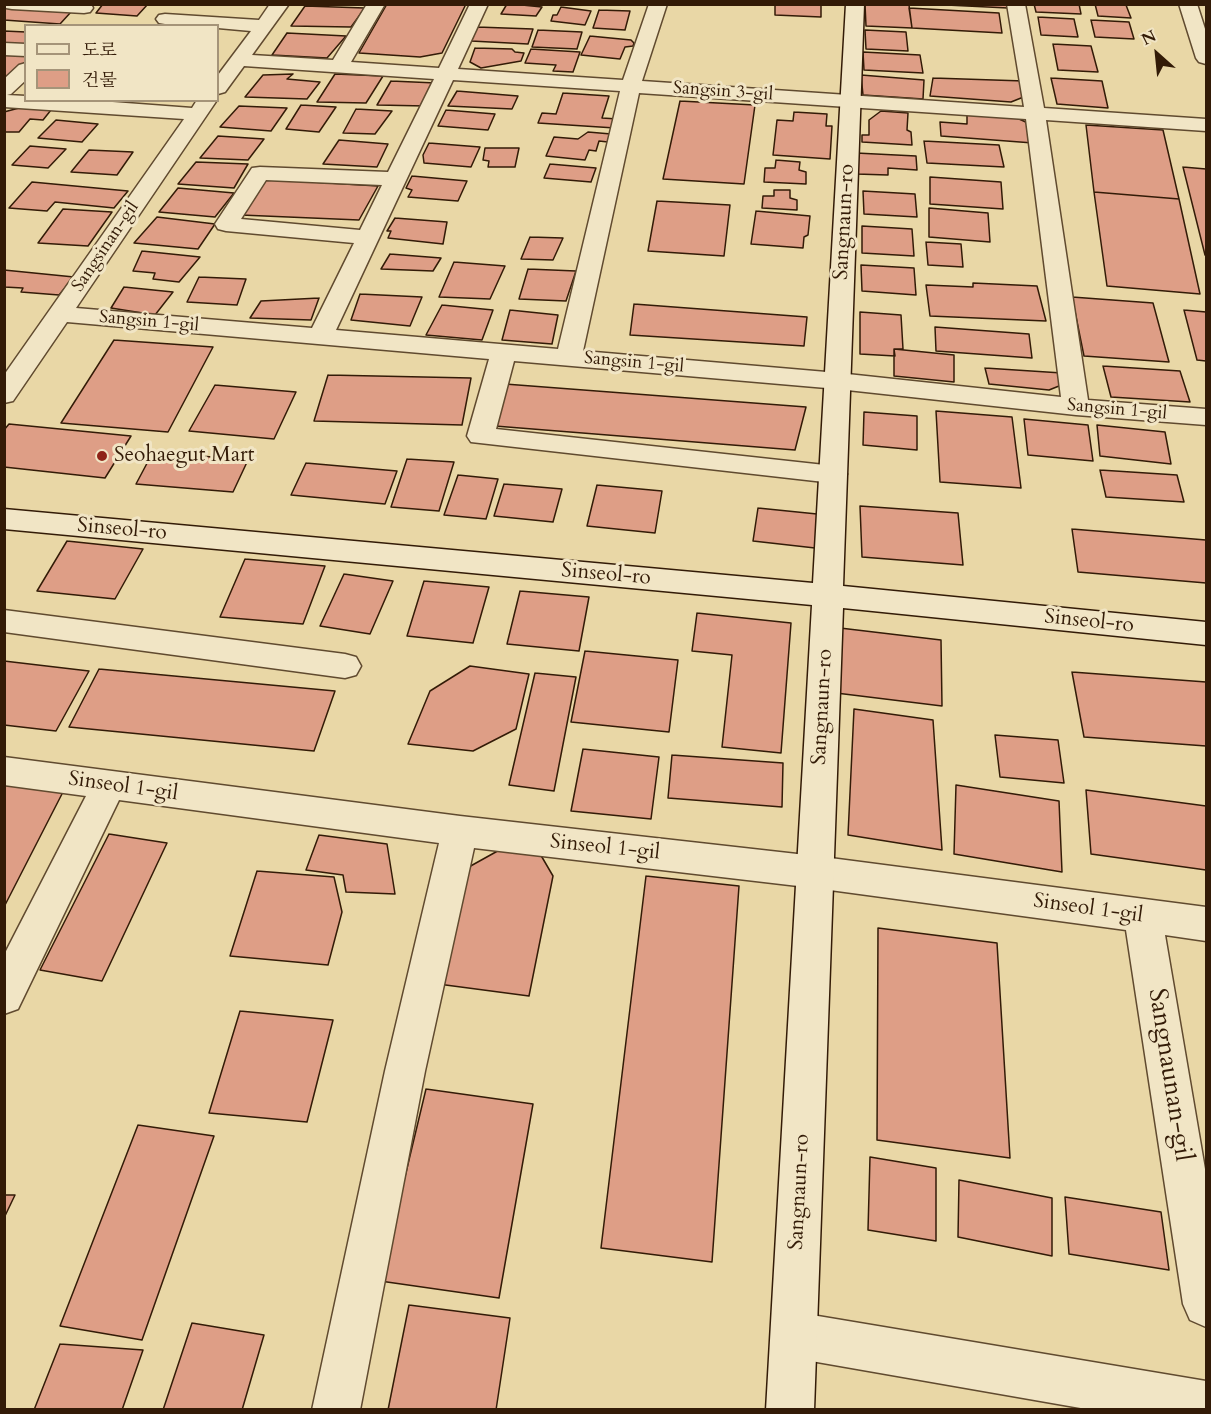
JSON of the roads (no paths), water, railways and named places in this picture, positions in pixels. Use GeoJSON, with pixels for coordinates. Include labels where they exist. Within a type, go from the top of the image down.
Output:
{"type":"FeatureCollection","features":[{"type":"Feature","properties":{"kind":"street"},"geometry":{"type":"LineString","coordinates":[[12,4],[85,6]]}},
{"type":"Feature","properties":{"kind":"street"},"geometry":{"type":"LineString","coordinates":[[219,87],[280,4]]}},
{"type":"Feature","properties":{"kind":"street"},"geometry":{"type":"LineString","coordinates":[[339,66],[376,4]]}},
{"type":"Feature","properties":{"kind":"street"},"geometry":{"type":"LineString","coordinates":[[320,338],[444,73],[479,4]]}},
{"type":"Feature","properties":{"kind":"street"},"geometry":{"type":"LineString","coordinates":[[569,358],[631,86],[658,4]]}},
{"type":"Feature","properties":{"kind":"street","name":"Sangnaun-ro"},"geometry":{"type":"LineString","coordinates":[[790,1410],[855,4]]}},
{"type":"Feature","properties":{"kind":"street"},"geometry":{"type":"LineString","coordinates":[[1016,4],[1035,114],[1076,407]]}},
{"type":"Feature","properties":{"kind":"street"},"geometry":{"type":"LineString","coordinates":[[1188,4],[1206,58]]}},
{"type":"Feature","properties":{"kind":"street"},"geometry":{"type":"LineString","coordinates":[[69,24],[85,6]]}},
{"type":"Feature","properties":{"kind":"street"},"geometry":{"type":"LineString","coordinates":[[165,19],[264,27]]}},
{"type":"Feature","properties":{"kind":"street"},"geometry":{"type":"LineString","coordinates":[[4,49],[24,50]]}},
{"type":"Feature","properties":{"kind":"street","name":"Sangsin 3-gil"},"geometry":{"type":"LineString","coordinates":[[240,60],[1206,125]]}},
{"type":"Feature","properties":{"kind":"street"},"geometry":{"type":"LineString","coordinates":[[4,90],[24,71]]}},
{"type":"Feature","properties":{"kind":"street"},"geometry":{"type":"LineString","coordinates":[[4,101],[24,102]]}},
{"type":"Feature","properties":{"kind":"street"},"geometry":{"type":"LineString","coordinates":[[37,102],[202,107]]}},
{"type":"Feature","properties":{"kind":"street","name":"Sangsinan-gil"},"geometry":{"type":"LineString","coordinates":[[4,395],[202,107]]}},
{"type":"Feature","properties":{"kind":"street"},"geometry":{"type":"LineString","coordinates":[[367,237],[226,224],[260,173],[394,179]]}},
{"type":"Feature","properties":{"kind":"street","name":"Sangsin 1-gil"},"geometry":{"type":"LineString","coordinates":[[60,314],[838,381],[1076,407],[1206,417]]}},
{"type":"Feature","properties":{"kind":"street"},"geometry":{"type":"LineString","coordinates":[[504,352],[481,436],[833,474]]}},
{"type":"Feature","properties":{"kind":"street","name":"Sinseol-ro"},"geometry":{"type":"LineString","coordinates":[[4,519],[828,595],[1206,634]]}},
{"type":"Feature","properties":{"kind":"street"},"geometry":{"type":"LineString","coordinates":[[4,621],[345,666]]}},
{"type":"Feature","properties":{"kind":"street","name":"Sinseol 1-gil"},"geometry":{"type":"LineString","coordinates":[[4,771],[460,831],[815,872],[1206,924]]}},
{"type":"Feature","properties":{"kind":"street"},"geometry":{"type":"LineString","coordinates":[[4,996],[109,785]]}},
{"type":"Feature","properties":{"kind":"street"},"geometry":{"type":"LineString","coordinates":[[336,1410],[405,1071],[460,831]]}},
{"type":"Feature","properties":{"kind":"street","name":"Sangnaunan-gil"},"geometry":{"type":"LineString","coordinates":[[1143,917],[1197,1191],[1206,1304]]}},
{"type":"Feature","properties":{"kind":"street"},"geometry":{"type":"LineString","coordinates":[[794,1335],[1206,1405]]}},
{"type":"Feature","properties":{"kind":"place","name":"Seohaegut Mart"},"geometry":{"type":"Point","coordinates":[102,456]}}]}
